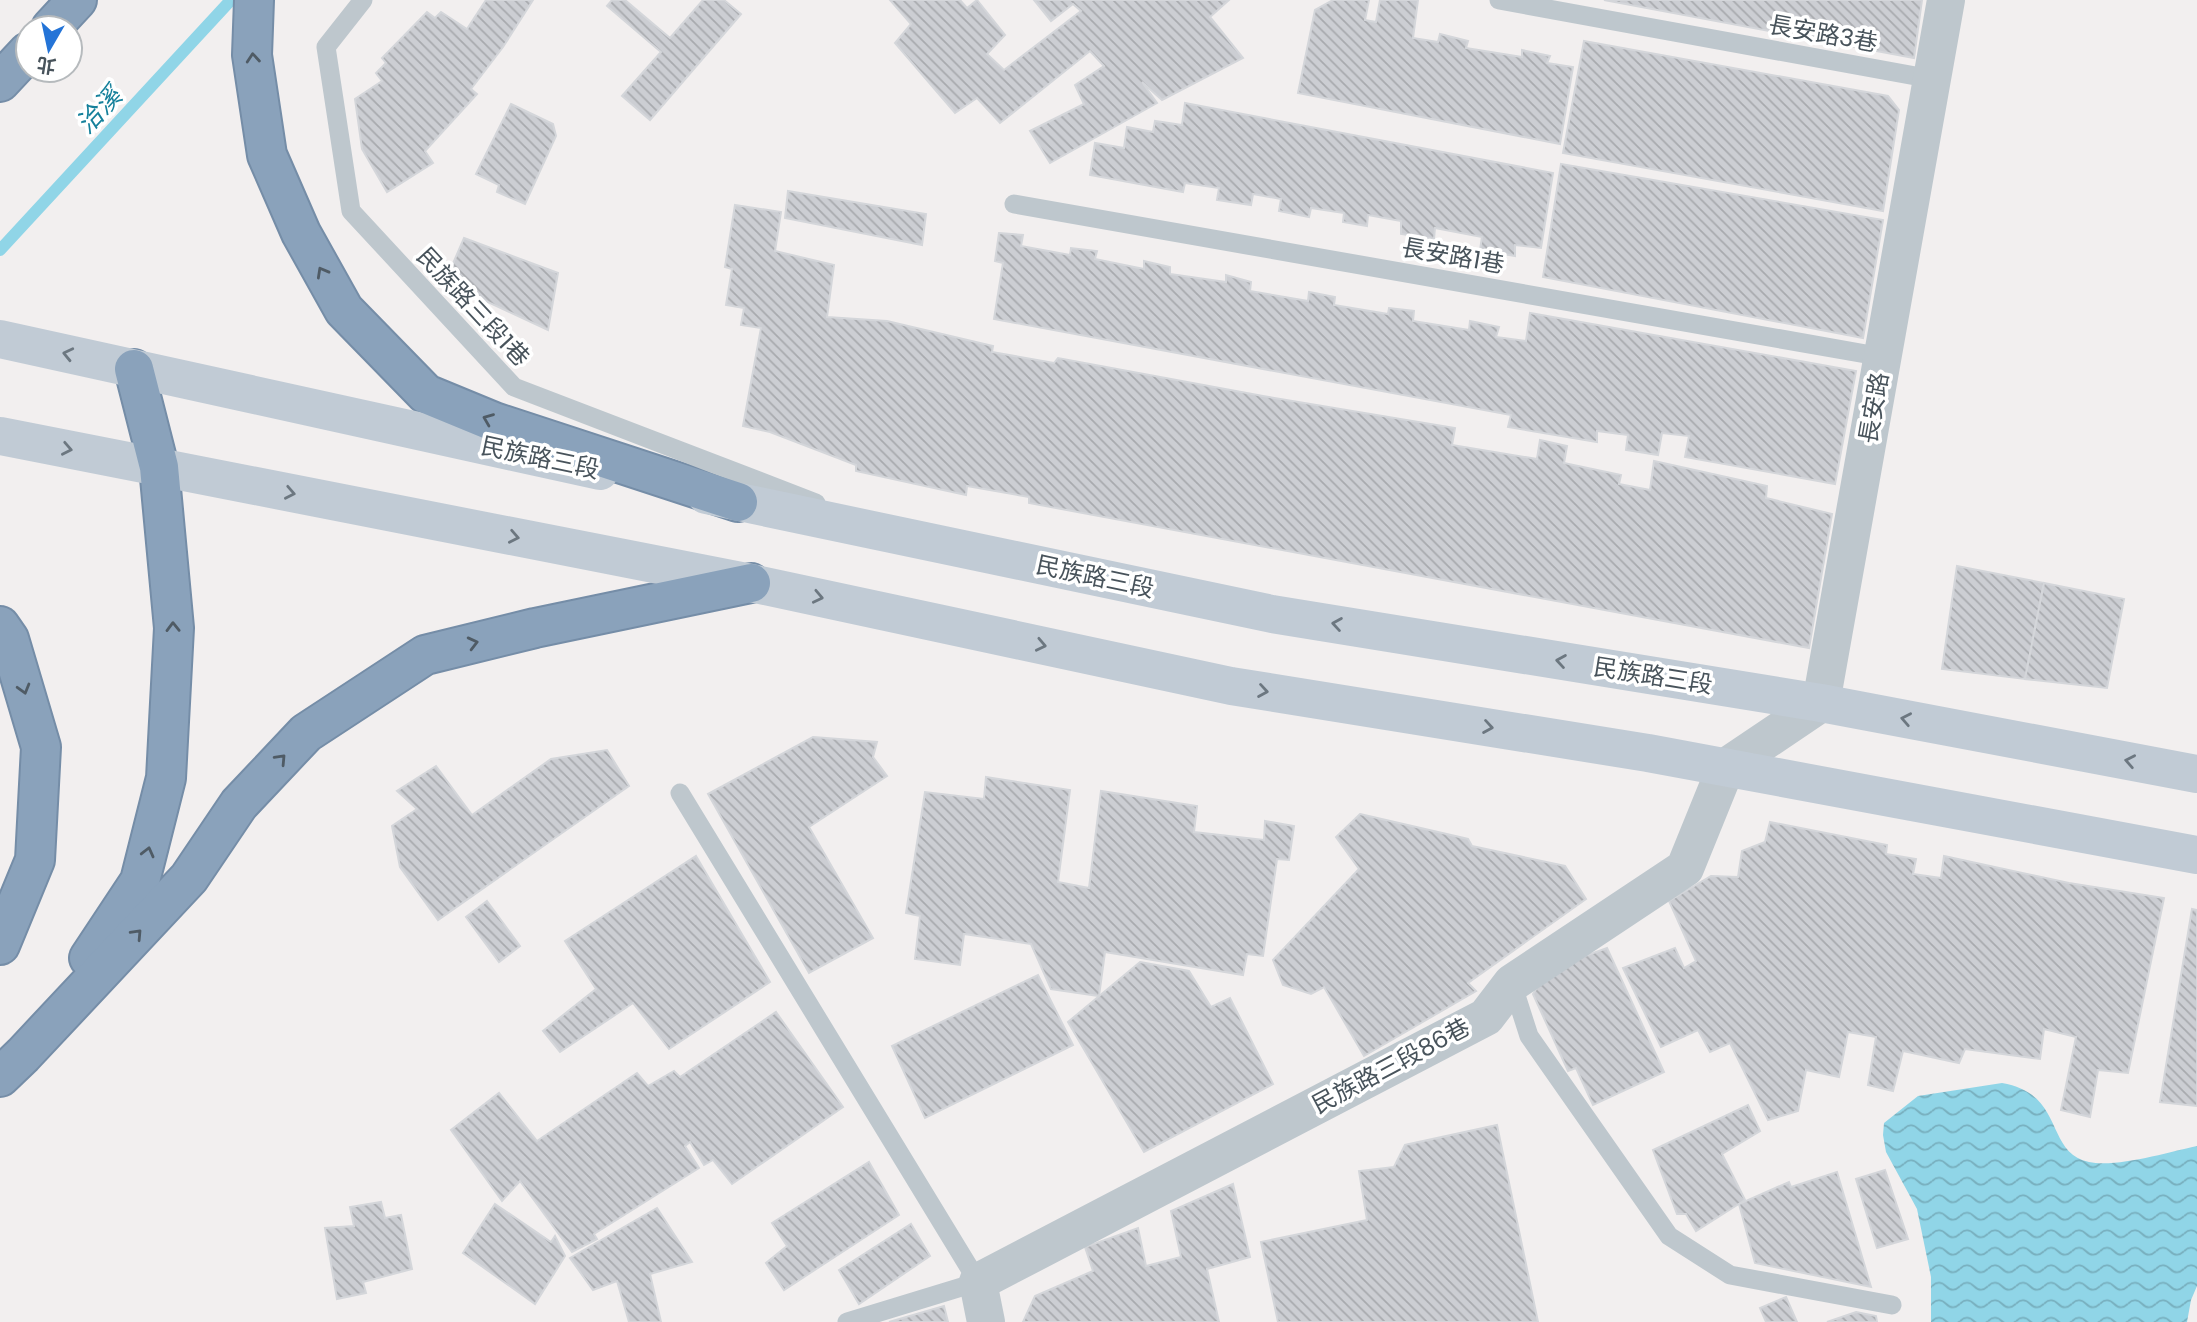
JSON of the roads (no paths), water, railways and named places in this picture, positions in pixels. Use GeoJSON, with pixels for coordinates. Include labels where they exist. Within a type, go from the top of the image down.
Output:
{"type":"FeatureCollection","features":[{"type":"Feature","properties":{"kind":"highway"},"geometry":{"type":"LineString","coordinates":[[64,14],[77,0]]}},
{"type":"Feature","properties":{"kind":"highway"},"geometry":{"type":"LineString","coordinates":[[254,0],[252,55],[267,155],[301,233],[344,310],[426,394],[494,422],[738,502]]}},
{"type":"Feature","properties":{"kind":"highway"},"geometry":{"type":"LineString","coordinates":[[0,82],[14,67]]}},
{"type":"Feature","properties":{"kind":"highway"},"geometry":{"type":"LineString","coordinates":[[12,1066],[140,881],[166,778],[174,628],[159,467],[134,369]]}},
{"type":"Feature","properties":{"kind":"highway"},"geometry":{"type":"LineString","coordinates":[[12,1066],[189,878],[239,804],[306,733],[425,655],[534,628],[751,583]]}},
{"type":"Feature","properties":{"kind":"highway"},"geometry":{"type":"LineString","coordinates":[[0,626],[9,639],[41,747],[35,860],[0,946]]}},
{"type":"Feature","properties":{"kind":"main road","name":"民族路三段"},"geometry":{"type":"LineString","coordinates":[[0,339],[738,502],[1272,614],[1821,703],[2197,774]]}},
{"type":"Feature","properties":{"kind":"main road"},"geometry":{"type":"LineString","coordinates":[[0,436],[751,583],[1231,685],[1648,753],[2197,855]]}},
{"type":"Feature","properties":{"kind":"street","name":"長安路"},"geometry":{"type":"LineString","coordinates":[[1821,703],[1946,0]]}},
{"type":"Feature","properties":{"kind":"street"},"geometry":{"type":"LineString","coordinates":[[1726,767],[1821,703]]}},
{"type":"Feature","properties":{"kind":"street","name":"民族路三段86巷"},"geometry":{"type":"LineString","coordinates":[[978,1282],[1486,1017],[1512,983],[1685,868],[1726,767]]}},
{"type":"Feature","properties":{"kind":"street"},"geometry":{"type":"LineString","coordinates":[[978,1282],[986,1322]]}},
{"type":"Feature","properties":{"kind":"lane","name":"民族路三段1巷"},"geometry":{"type":"LineString","coordinates":[[363,0],[326,47],[351,211],[514,387],[905,537]]}},
{"type":"Feature","properties":{"kind":"lane","name":"長安路3巷"},"geometry":{"type":"LineString","coordinates":[[1499,0],[1932,79]]}},
{"type":"Feature","properties":{"kind":"lane","name":"長安路1巷"},"geometry":{"type":"LineString","coordinates":[[1014,204],[1884,358]]}},
{"type":"Feature","properties":{"kind":"lane"},"geometry":{"type":"LineString","coordinates":[[680,793],[978,1282],[847,1322]]}},
{"type":"Feature","properties":{"kind":"lane"},"geometry":{"type":"LineString","coordinates":[[1512,983],[1530,1036],[1670,1236],[1730,1275],[1892,1305]]}},
{"type":"Feature","properties":{"kind":"water"},"geometry":{"type":"Polygon","coordinates":[[[2002,1083],[2022,1089],[2036,1099],[2046,1110],[2065,1147],[2075,1156],[2089,1162],[2128,1161],[2197,1146],[2197,1286],[2187,1322],[1931,1322],[1931,1277],[1917,1209],[1886,1152],[1884,1123],[1918,1096],[2002,1083]]]}},
{"type":"Feature","properties":{"kind":"waterway","name":"洽溪"},"geometry":{"type":"LineString","coordinates":[[0,250],[231,0]]}}]}
